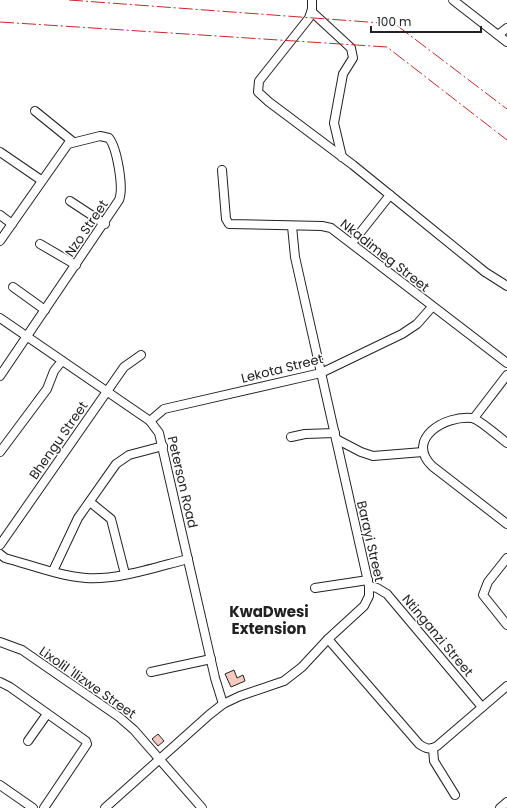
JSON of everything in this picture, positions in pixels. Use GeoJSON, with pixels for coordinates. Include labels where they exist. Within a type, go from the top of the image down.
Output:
{"type":"FeatureCollection","features":[{"type":"Feature","properties":{"kind":"street"},"geometry":{"type":"LineString","coordinates":[[312,0],[312,12],[259,81],[258,92],[390,195],[489,275],[507,286]]}},
{"type":"Feature","properties":{"kind":"street"},"geometry":{"type":"LineString","coordinates":[[456,1],[507,42]]}},
{"type":"Feature","properties":{"kind":"street"},"geometry":{"type":"LineString","coordinates":[[312,12],[351,48],[353,58],[343,74],[334,123],[342,157]]}},
{"type":"Feature","properties":{"kind":"street"},"geometry":{"type":"LineString","coordinates":[[498,35],[507,28]]}},
{"type":"Feature","properties":{"kind":"street"},"geometry":{"type":"LineString","coordinates":[[0,241],[41,180],[66,146],[72,142],[35,111]]}},
{"type":"Feature","properties":{"kind":"street","name":"Nzo Street"},"geometry":{"type":"LineString","coordinates":[[0,376],[105,224],[119,200],[122,191],[112,144],[109,138],[103,135],[72,142]]}},
{"type":"Feature","properties":{"kind":"street"},"geometry":{"type":"LineString","coordinates":[[0,152],[41,180]]}},
{"type":"Feature","properties":{"kind":"street","name":"Nkadimeg Street"},"geometry":{"type":"LineString","coordinates":[[222,170],[226,219],[229,224],[327,226],[352,243],[507,363]]}},
{"type":"Feature","properties":{"kind":"street"},"geometry":{"type":"LineString","coordinates":[[352,243],[390,195]]}},
{"type":"Feature","properties":{"kind":"street"},"geometry":{"type":"LineString","coordinates":[[70,201],[105,224]]}},
{"type":"Feature","properties":{"kind":"street"},"geometry":{"type":"LineString","coordinates":[[0,215],[12,224]]}},
{"type":"Feature","properties":{"kind":"street","name":"Barayi Street"},"geometry":{"type":"LineString","coordinates":[[105,808],[223,704],[240,696],[284,681],[302,667],[328,639],[364,606],[369,596],[368,583],[294,257],[292,226]]}},
{"type":"Feature","properties":{"kind":"street"},"geometry":{"type":"LineString","coordinates":[[40,244],[76,265]]}},
{"type":"Feature","properties":{"kind":"street"},"geometry":{"type":"LineString","coordinates":[[13,287],[45,310]]}},
{"type":"Feature","properties":{"kind":"street","name":"Lekota Street"},"geometry":{"type":"LineString","coordinates":[[150,421],[164,409],[321,373],[402,334],[416,324],[432,306]]}},
{"type":"Feature","properties":{"kind":"street","name":"Peterson Road"},"geometry":{"type":"LineString","coordinates":[[0,318],[150,421],[159,433],[211,659],[223,704]]}},
{"type":"Feature","properties":{"kind":"street","name":"Bhengu Street"},"geometry":{"type":"LineString","coordinates":[[0,545],[127,363],[141,355]]}},
{"type":"Feature","properties":{"kind":"street"},"geometry":{"type":"LineString","coordinates":[[0,452],[47,389],[54,371],[62,361]]}},
{"type":"Feature","properties":{"kind":"street"},"geometry":{"type":"LineString","coordinates":[[474,418],[507,374]]}},
{"type":"Feature","properties":{"kind":"street"},"geometry":{"type":"LineString","coordinates":[[507,443],[474,418],[459,418],[439,424],[426,439],[423,452],[425,458],[432,466],[507,524]]}},
{"type":"Feature","properties":{"kind":"street"},"geometry":{"type":"LineString","coordinates":[[291,437],[305,434],[335,436],[360,452],[373,456],[423,452]]}},
{"type":"Feature","properties":{"kind":"street"},"geometry":{"type":"LineString","coordinates":[[53,571],[74,526],[116,464],[129,455],[163,446]]}},
{"type":"Feature","properties":{"kind":"street"},"geometry":{"type":"LineString","coordinates":[[90,502],[111,519],[125,574]]}},
{"type":"Feature","properties":{"kind":"street"},"geometry":{"type":"LineString","coordinates":[[0,554],[5,558],[86,578],[125,574],[188,559]]}},
{"type":"Feature","properties":{"kind":"street"},"geometry":{"type":"LineString","coordinates":[[507,558],[488,582],[484,595],[488,603],[507,625]]}},
{"type":"Feature","properties":{"kind":"street"},"geometry":{"type":"LineString","coordinates":[[315,588],[368,583]]}},
{"type":"Feature","properties":{"kind":"street","name":"Ntinganzi Street"},"geometry":{"type":"LineString","coordinates":[[368,583],[387,594],[482,707]]}},
{"type":"Feature","properties":{"kind":"street"},"geometry":{"type":"LineString","coordinates":[[328,639],[419,744],[426,748],[433,748],[507,686]]}},
{"type":"Feature","properties":{"kind":"street","name":"Lixolil 'Ilizwe Street"},"geometry":{"type":"LineString","coordinates":[[0,642],[22,650],[119,717],[134,730],[202,808]]}},
{"type":"Feature","properties":{"kind":"street"},"geometry":{"type":"LineString","coordinates":[[151,672],[211,659]]}},
{"type":"Feature","properties":{"kind":"street"},"geometry":{"type":"LineString","coordinates":[[2,685],[84,738],[87,744],[44,808]]}},
{"type":"Feature","properties":{"kind":"street"},"geometry":{"type":"LineString","coordinates":[[28,741],[47,714]]}},
{"type":"Feature","properties":{"kind":"street"},"geometry":{"type":"LineString","coordinates":[[433,748],[434,761],[455,795]]}},
{"type":"Feature","properties":{"kind":"street"},"geometry":{"type":"LineString","coordinates":[[1,787],[33,808]]}},
{"type":"Feature","properties":{"kind":"street"},"geometry":{"type":"LineString","coordinates":[[500,808],[507,802]]}},
{"type":"Feature","properties":{"kind":"building"},"geometry":{"type":"Polygon","coordinates":[[[234,670],[237,678],[243,675],[245,681],[231,687],[225,674],[234,670]]]}},
{"type":"Feature","properties":{"kind":"building"},"geometry":{"type":"Polygon","coordinates":[[[158,734],[164,741],[158,746],[152,739],[158,734]]]}},
{"type":"Feature","properties":{"kind":"power"},"geometry":{"type":"LineString","coordinates":[[69,0],[395,24],[507,109]]}},
{"type":"Feature","properties":{"kind":"power"},"geometry":{"type":"LineString","coordinates":[[0,22],[387,47],[507,140]]}},
{"type":"Feature","properties":{"kind":"district","name":"KwaDwesi Extension"},"geometry":{"type":"Point","coordinates":[269,620]}}]}
